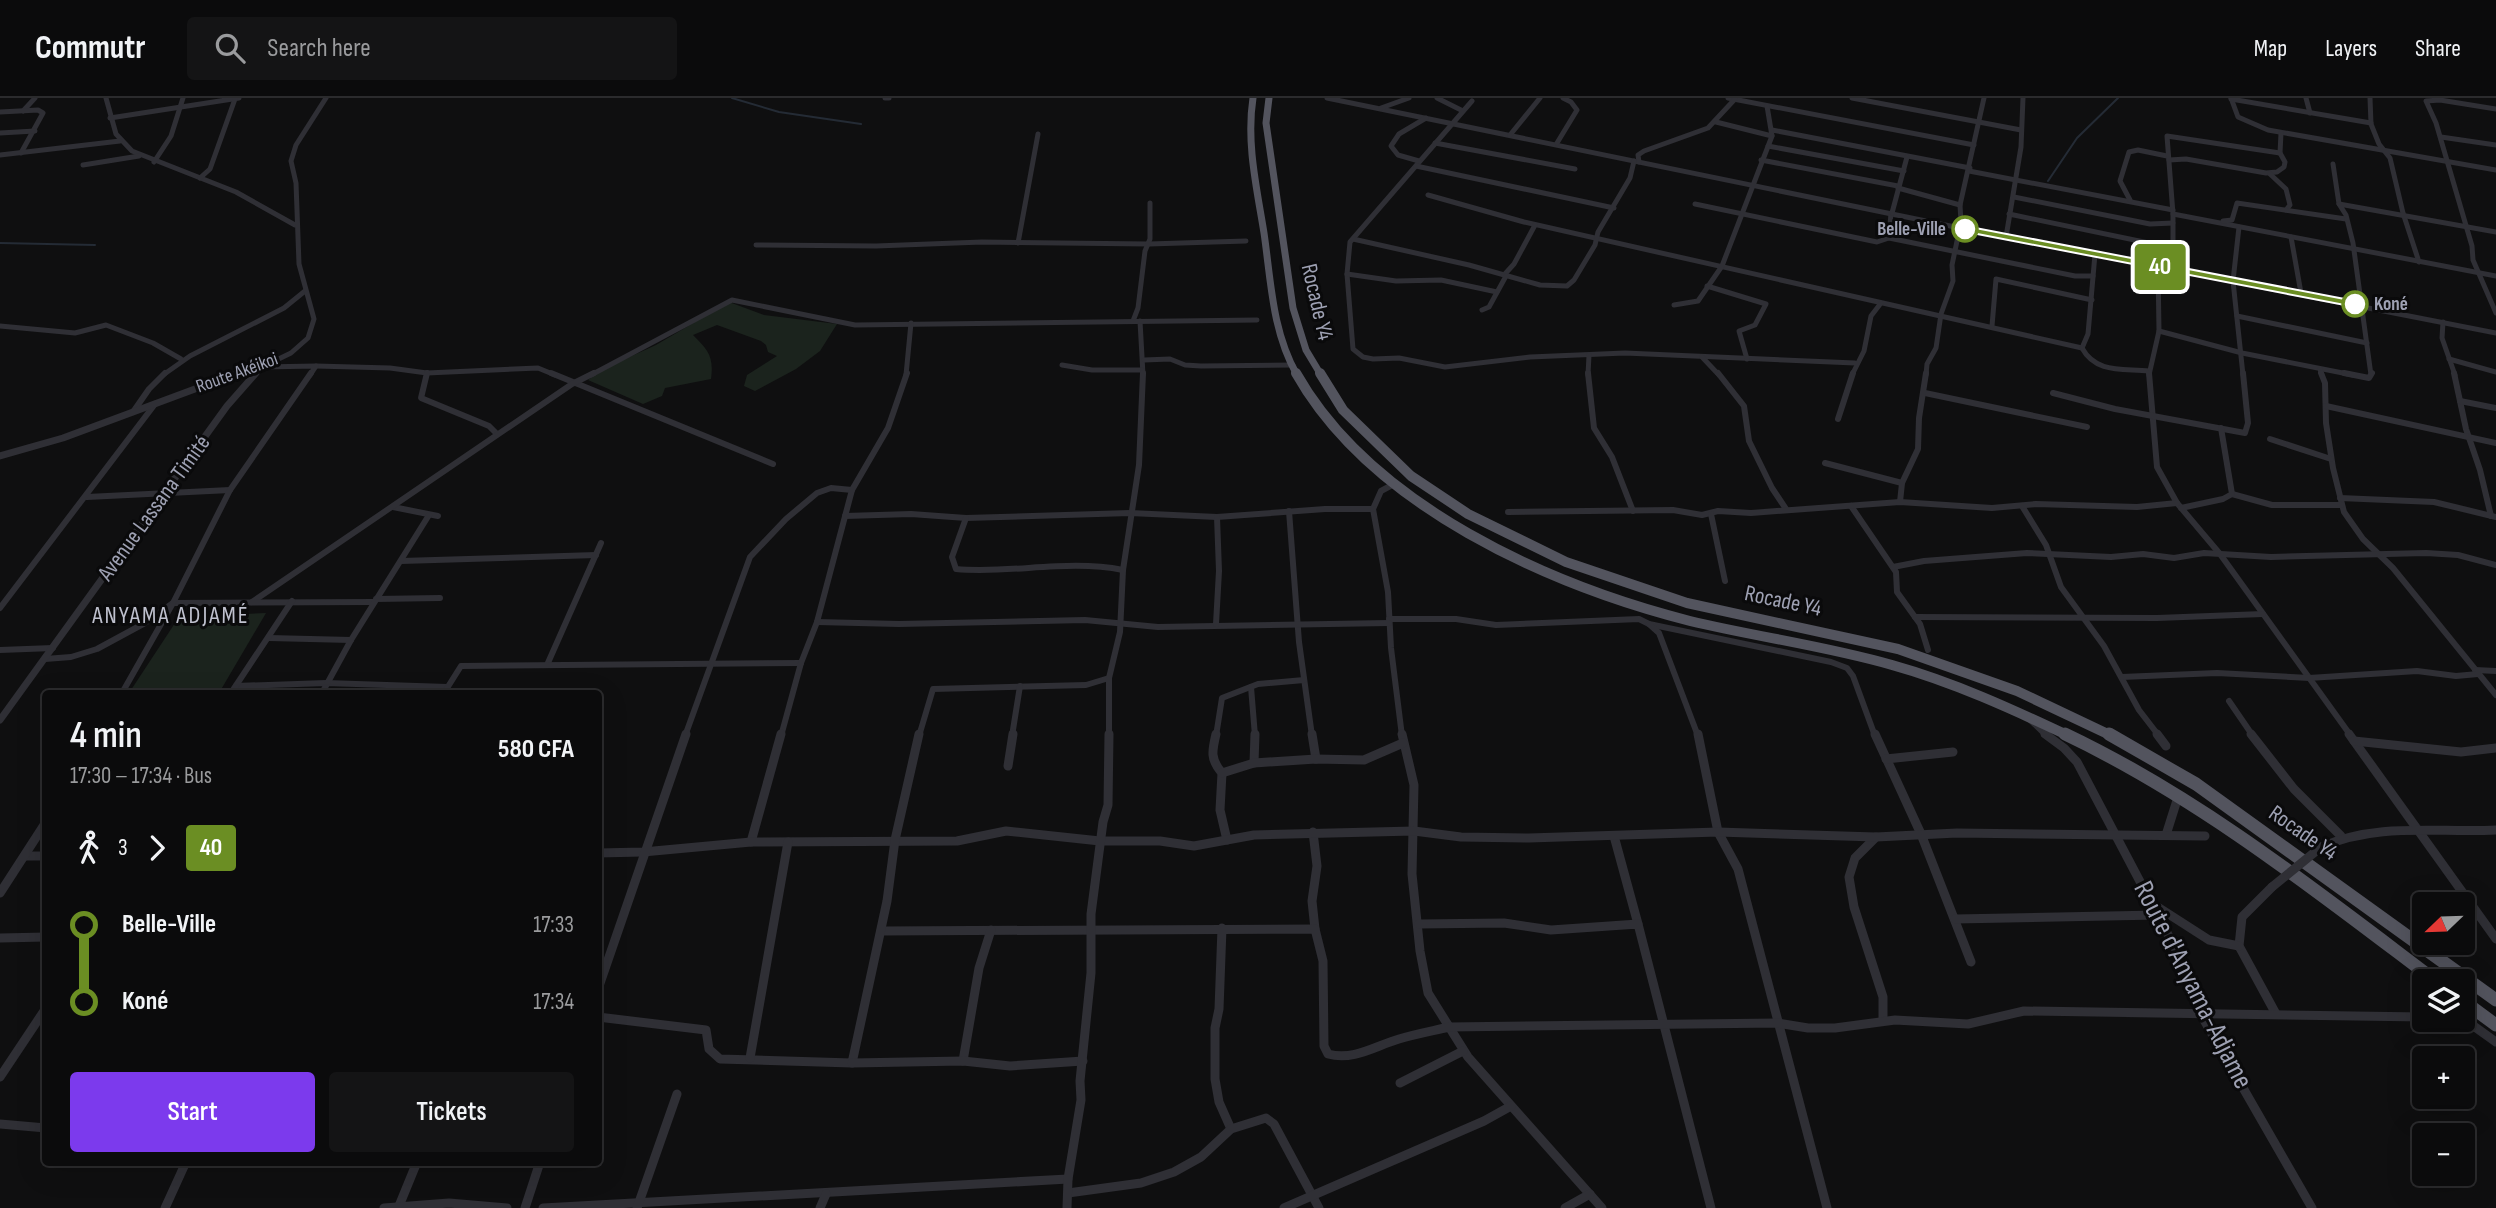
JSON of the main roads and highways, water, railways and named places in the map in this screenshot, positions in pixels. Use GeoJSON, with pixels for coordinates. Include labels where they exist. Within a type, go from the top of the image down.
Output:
{"type":"FeatureCollection","features":[{"type":"Feature","properties":{"kind":"highway","name":"Rocade Y4"},"geometry":{"type":"LineString","coordinates":[[1253,98],[1250,124],[1268,261],[1275,308],[1287,354],[1324,415],[1394,484],[1504,552],[1614,597],[1688,620],[1835,650],[1894,666],[1953,685],[2092,746],[2179,796],[2318,892],[2420,969]]}},
{"type":"Feature","properties":{"kind":"highway","name":"Rocade Y4"},"geometry":{"type":"LineString","coordinates":[[1269,98],[1266,123],[1273,178],[1293,308],[1306,350],[1343,410],[1410,476],[1468,514],[1566,562],[1687,603],[1898,649],[2017,691],[2101,730],[2196,784],[2496,1000]]}},
{"type":"Feature","properties":{"kind":"highway"},"geometry":{"type":"LineString","coordinates":[[2475,1010],[2496,1025]]}},
{"type":"Feature","properties":{"kind":"waterway"},"geometry":{"type":"LineString","coordinates":[[732,98],[779,112],[861,124]]}},
{"type":"Feature","properties":{"kind":"waterway"},"geometry":{"type":"LineString","coordinates":[[2048,181],[2077,138],[2118,98]]}},
{"type":"Feature","properties":{"kind":"waterway"},"geometry":{"type":"LineString","coordinates":[[0,243],[95,245]]}},
{"type":"Feature","properties":{"kind":"place","name":"Belle-Ville"},"geometry":{"type":"Point","coordinates":[1965,229]}},
{"type":"Feature","properties":{"kind":"place","name":"Koné"},"geometry":{"type":"Point","coordinates":[2355,304]}},
{"type":"Feature","properties":{"kind":"district","name":"ANYAMA ADJAMÉ"},"geometry":{"type":"Point","coordinates":[171,615]}}]}
